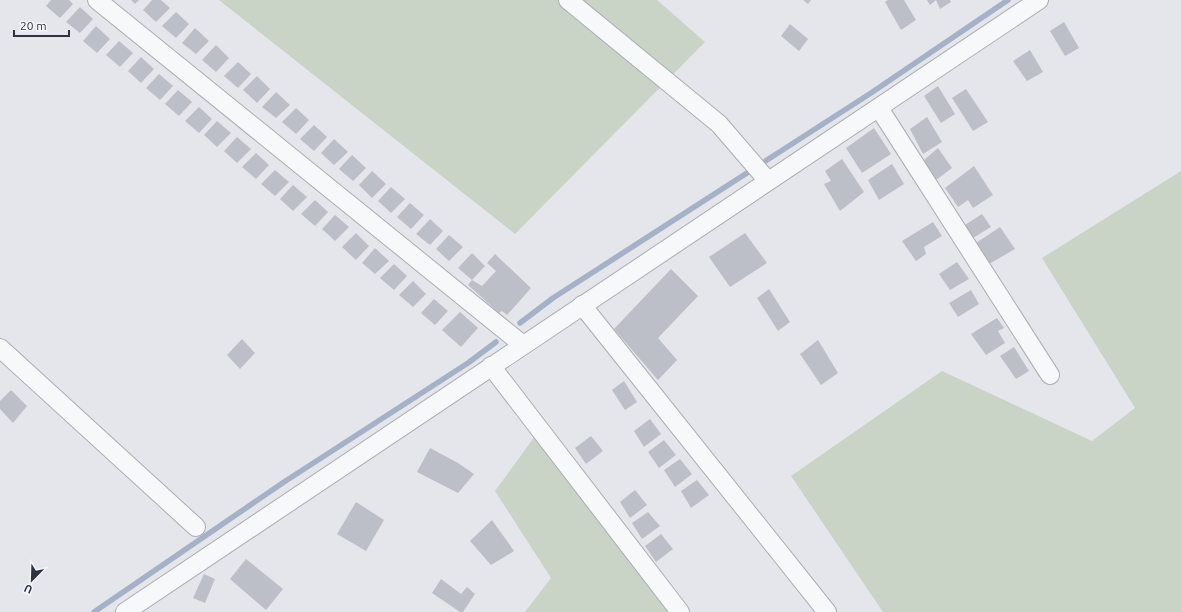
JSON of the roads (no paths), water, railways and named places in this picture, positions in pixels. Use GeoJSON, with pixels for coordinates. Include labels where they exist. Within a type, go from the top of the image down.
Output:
{"type":"FeatureCollection","features":[{"type":"Feature","properties":{"kind":"street"},"geometry":{"type":"LineString","coordinates":[[97,0],[523,345]]}},
{"type":"Feature","properties":{"kind":"street"},"geometry":{"type":"LineString","coordinates":[[568,0],[719,124],[766,179]]}},
{"type":"Feature","properties":{"kind":"street"},"geometry":{"type":"LineString","coordinates":[[125,612],[523,345],[766,179],[879,108],[1039,0]]}},
{"type":"Feature","properties":{"kind":"street"},"geometry":{"type":"LineString","coordinates":[[879,108],[1050,375]]}},
{"type":"Feature","properties":{"kind":"street"},"geometry":{"type":"LineString","coordinates":[[582,305],[827,612]]}},
{"type":"Feature","properties":{"kind":"street"},"geometry":{"type":"LineString","coordinates":[[0,348],[196,527]]}},
{"type":"Feature","properties":{"kind":"street"},"geometry":{"type":"LineString","coordinates":[[491,366],[680,612]]}},
{"type":"Feature","properties":{"kind":"waterway"},"geometry":{"type":"LineString","coordinates":[[520,323],[553,298],[871,93],[1008,0]]}},
{"type":"Feature","properties":{"kind":"waterway"},"geometry":{"type":"LineString","coordinates":[[94,612],[284,482],[468,363],[496,342]]}}]}
